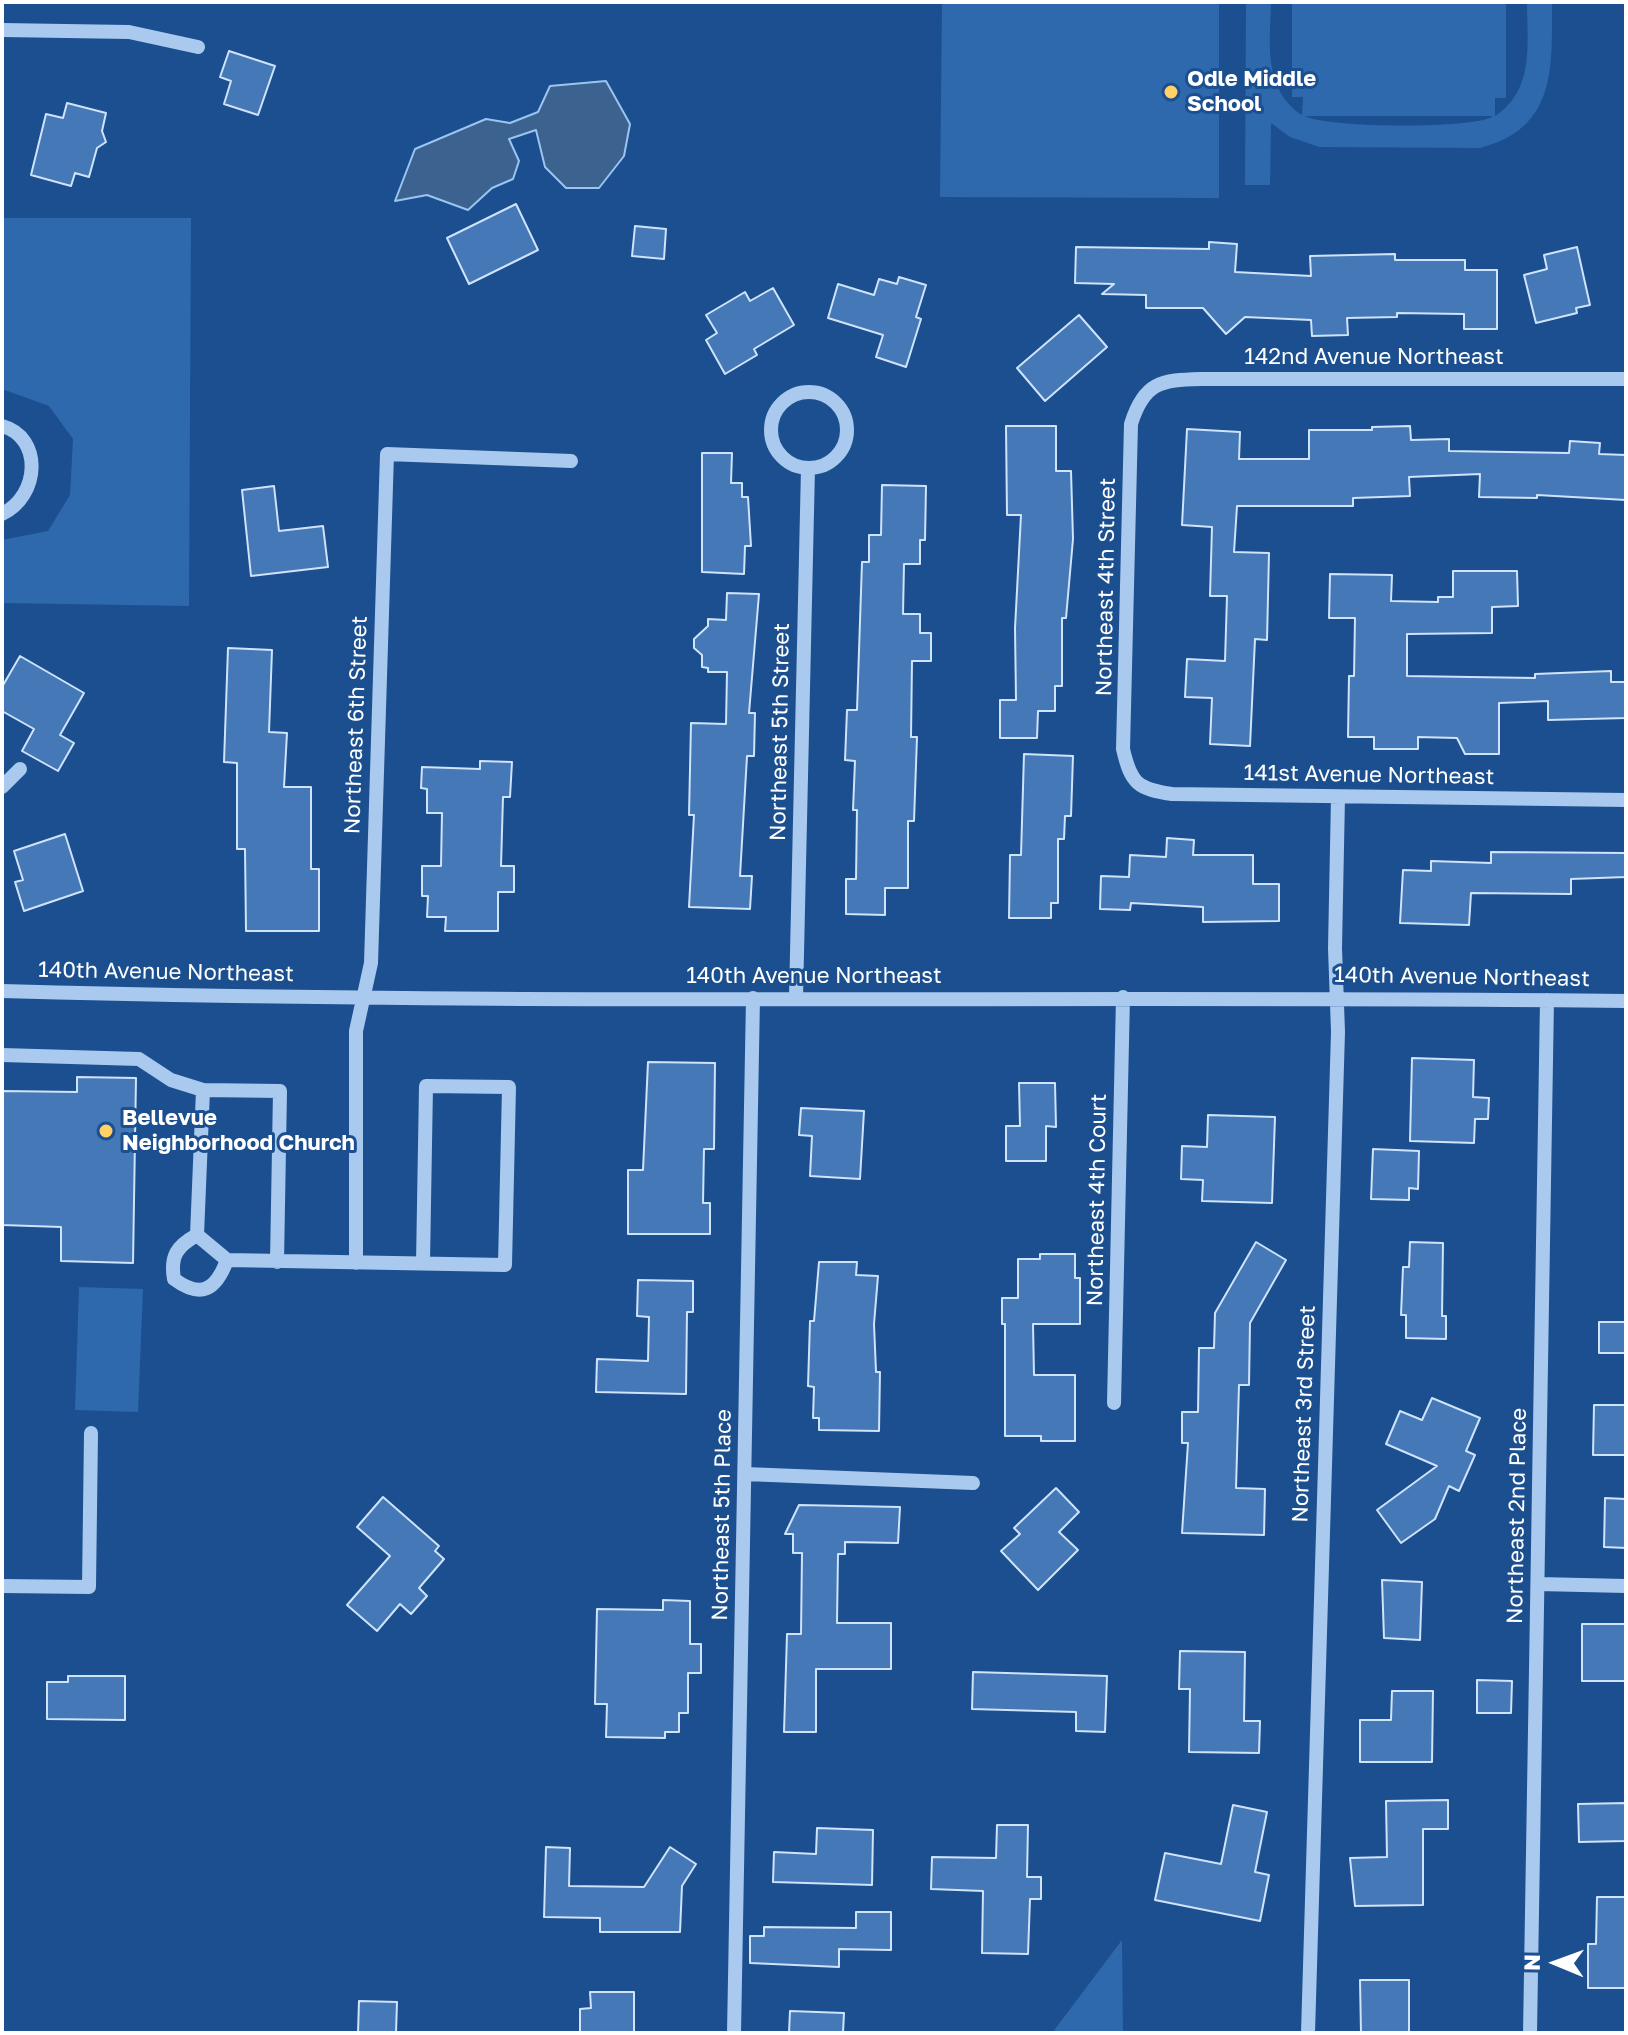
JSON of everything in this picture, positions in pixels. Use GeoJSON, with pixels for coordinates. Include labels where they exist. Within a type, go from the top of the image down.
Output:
{"type":"FeatureCollection","features":[{"type":"Feature","properties":{"kind":"street"},"geometry":{"type":"LineString","coordinates":[[2,30],[129,32],[198,47]]}},
{"type":"Feature","properties":{"kind":"street","name":"142nd Avenue Northeast"},"geometry":{"type":"LineString","coordinates":[[1135,410],[1151,388],[1174,380],[1626,379]]}},
{"type":"Feature","properties":{"kind":"street"},"geometry":{"type":"LineString","coordinates":[[810,392],[822,394],[841,408],[847,431],[845,443],[831,462],[808,468],[786,461],[778,452],[771,429],[773,417],[787,398],[810,392]]}},
{"type":"Feature","properties":{"kind":"street","name":"Northeast 4th Street"},"geometry":{"type":"LineString","coordinates":[[1126,764],[1123,749],[1131,424],[1135,410]]}},
{"type":"Feature","properties":{"kind":"street"},"geometry":{"type":"LineString","coordinates":[[2,426],[13,429],[27,445],[31,483],[23,501],[2,514]]}},
{"type":"Feature","properties":{"kind":"street","name":"Northeast 6th Street"},"geometry":{"type":"LineString","coordinates":[[356,1263],[356,1031],[371,963],[387,454],[571,461]]}},
{"type":"Feature","properties":{"kind":"street","name":"Northeast 5th Street"},"geometry":{"type":"LineString","coordinates":[[796,997],[808,468]]}},
{"type":"Feature","properties":{"kind":"street","name":"141st Avenue Northeast"},"geometry":{"type":"LineString","coordinates":[[1126,764],[1130,777],[1151,790],[1338,797],[1626,800]]}},
{"type":"Feature","properties":{"kind":"street"},"geometry":{"type":"LineString","coordinates":[[2,787],[20,769]]}},
{"type":"Feature","properties":{"kind":"street","name":"Northeast 3rd Street"},"geometry":{"type":"LineString","coordinates":[[1308,2033],[1337,997],[1338,797]]}},
{"type":"Feature","properties":{"kind":"street","name":"140th Avenue Northeast"},"geometry":{"type":"LineString","coordinates":[[2,991],[362,997],[1337,997],[1626,1001]]}},
{"type":"Feature","properties":{"kind":"street","name":"Northeast 4th Court"},"geometry":{"type":"LineString","coordinates":[[1114,1403],[1123,997]]}},
{"type":"Feature","properties":{"kind":"street","name":"Northeast 5th Place"},"geometry":{"type":"LineString","coordinates":[[734,2033],[753,998]]}},
{"type":"Feature","properties":{"kind":"street","name":"Northeast 2nd Place"},"geometry":{"type":"LineString","coordinates":[[1530,2033],[1547,1000]]}},
{"type":"Feature","properties":{"kind":"street"},"geometry":{"type":"LineString","coordinates":[[2,1055],[139,1059],[171,1080],[203,1090],[280,1091],[277,1262]]}},
{"type":"Feature","properties":{"kind":"street"},"geometry":{"type":"LineString","coordinates":[[197,1235],[227,1260],[505,1265],[509,1087],[426,1086],[423,1263]]}},
{"type":"Feature","properties":{"kind":"street"},"geometry":{"type":"LineString","coordinates":[[197,1235],[203,1090]]}},
{"type":"Feature","properties":{"kind":"street"},"geometry":{"type":"LineString","coordinates":[[197,1235],[181,1244],[171,1261],[174,1279],[189,1290],[207,1289],[221,1277],[227,1260]]}},
{"type":"Feature","properties":{"kind":"street"},"geometry":{"type":"LineString","coordinates":[[2,1586],[89,1587],[91,1433]]}},
{"type":"Feature","properties":{"kind":"street"},"geometry":{"type":"LineString","coordinates":[[745,1474],[973,1483]]}},
{"type":"Feature","properties":{"kind":"street"},"geometry":{"type":"LineString","coordinates":[[1538,1584],[1626,1586]]}},
{"type":"Feature","properties":{"kind":"shaded area"},"geometry":{"type":"Polygon","coordinates":[[[942,2],[1219,2],[1219,198],[940,197],[942,2]]]}},
{"type":"Feature","properties":{"kind":"shaded area"},"geometry":{"type":"Polygon","coordinates":[[[1246,2],[1271,2],[1270,49],[1275,79],[1289,104],[1302,115],[1303,97],[1292,97],[1292,2],[1506,2],[1506,98],[1495,98],[1495,116],[1508,105],[1523,80],[1527,50],[1527,2],[1552,2],[1552,49],[1545,92],[1537,110],[1524,126],[1505,139],[1480,148],[1319,147],[1290,137],[1271,123],[1270,185],[1245,185],[1246,2]],[[1305,116],[1340,123],[1398,126],[1456,124],[1492,116],[1305,116]]]}},
{"type":"Feature","properties":{"kind":"shaded area"},"geometry":{"type":"Polygon","coordinates":[[[606,81],[630,124],[624,156],[599,188],[566,188],[545,167],[536,130],[509,139],[519,161],[513,179],[492,188],[468,210],[427,195],[395,201],[415,149],[486,119],[510,123],[538,112],[550,86],[606,81]]]}},
{"type":"Feature","properties":{"kind":"shaded area"},"geometry":{"type":"Polygon","coordinates":[[[2,218],[191,218],[189,606],[2,603],[2,540],[48,531],[70,495],[73,439],[49,406],[2,389],[2,218]]]}},
{"type":"Feature","properties":{"kind":"shaded area"},"geometry":{"type":"Polygon","coordinates":[[[79,1287],[143,1289],[138,1412],[75,1410],[79,1287]]]}},
{"type":"Feature","properties":{"kind":"shaded area"},"geometry":{"type":"Polygon","coordinates":[[[1122,1940],[1123,2033],[1052,2033],[1122,1940]]]}},
{"type":"Feature","properties":{"kind":"building"},"geometry":{"type":"Polygon","coordinates":[[[229,51],[275,66],[258,115],[224,104],[231,81],[220,77],[229,51]]]}},
{"type":"Feature","properties":{"kind":"building"},"geometry":{"type":"Polygon","coordinates":[[[67,103],[106,113],[102,131],[106,142],[97,148],[89,177],[75,173],[71,186],[31,175],[46,114],[63,118],[67,103]]]}},
{"type":"Feature","properties":{"kind":"building"},"geometry":{"type":"Polygon","coordinates":[[[516,204],[538,250],[469,284],[447,238],[516,204]]]}},
{"type":"Feature","properties":{"kind":"building"},"geometry":{"type":"Polygon","coordinates":[[[635,226],[666,229],[664,259],[632,256],[635,226]]]}},
{"type":"Feature","properties":{"kind":"building"},"geometry":{"type":"Polygon","coordinates":[[[1209,242],[1237,244],[1235,272],[1311,276],[1310,256],[1395,254],[1395,260],[1465,260],[1465,270],[1497,270],[1497,329],[1464,329],[1464,314],[1397,313],[1397,317],[1347,318],[1348,335],[1312,336],[1311,320],[1245,317],[1226,334],[1203,308],[1146,308],[1146,295],[1102,294],[1114,284],[1075,283],[1076,247],[1209,249],[1209,242]]]}},
{"type":"Feature","properties":{"kind":"building"},"geometry":{"type":"Polygon","coordinates":[[[1577,247],[1590,305],[1576,308],[1577,313],[1536,323],[1524,275],[1547,269],[1544,255],[1577,247]]]}},
{"type":"Feature","properties":{"kind":"building"},"geometry":{"type":"Polygon","coordinates":[[[899,277],[926,285],[916,317],[921,319],[906,367],[876,357],[883,335],[828,318],[838,284],[874,295],[879,279],[897,284],[899,277]]]}},
{"type":"Feature","properties":{"kind":"building"},"geometry":{"type":"Polygon","coordinates":[[[773,288],[794,325],[754,349],[757,355],[725,374],[706,340],[717,333],[706,315],[745,292],[750,301],[773,288]]]}},
{"type":"Feature","properties":{"kind":"building"},"geometry":{"type":"Polygon","coordinates":[[[1079,315],[1107,347],[1045,401],[1017,368],[1079,315]]]}},
{"type":"Feature","properties":{"kind":"building"},"geometry":{"type":"Polygon","coordinates":[[[1006,426],[1056,426],[1056,471],[1071,471],[1073,539],[1066,618],[1062,618],[1062,686],[1055,686],[1055,711],[1038,711],[1037,738],[1000,738],[1000,700],[1016,700],[1015,628],[1021,515],[1007,515],[1006,426]]]}},
{"type":"Feature","properties":{"kind":"building"},"geometry":{"type":"Polygon","coordinates":[[[1410,426],[1411,440],[1449,439],[1449,451],[1569,453],[1570,441],[1600,443],[1599,454],[1626,455],[1626,500],[1537,495],[1537,498],[1479,497],[1480,474],[1409,477],[1410,496],[1353,498],[1353,506],[1237,506],[1234,552],[1269,553],[1267,640],[1255,639],[1250,746],[1210,744],[1212,698],[1185,697],[1187,659],[1225,661],[1227,596],[1210,596],[1212,527],[1182,525],[1187,429],[1240,432],[1239,459],[1309,459],[1309,430],[1372,430],[1372,427],[1410,426]]]}},
{"type":"Feature","properties":{"kind":"building"},"geometry":{"type":"Polygon","coordinates":[[[702,453],[732,453],[731,483],[742,483],[742,497],[748,497],[751,546],[745,546],[744,574],[702,572],[702,453]]]}},
{"type":"Feature","properties":{"kind":"building"},"geometry":{"type":"Polygon","coordinates":[[[882,485],[926,486],[925,540],[920,540],[920,564],[904,564],[903,614],[920,614],[920,633],[931,633],[931,661],[912,661],[911,737],[917,737],[914,821],[908,821],[908,888],[885,888],[885,915],[846,914],[846,879],[856,879],[857,810],[853,810],[855,761],[845,760],[847,710],[857,710],[862,562],[869,562],[869,535],[881,535],[882,485]]]}},
{"type":"Feature","properties":{"kind":"building"},"geometry":{"type":"Polygon","coordinates":[[[274,486],[279,531],[323,526],[328,567],[251,576],[242,490],[274,486]]]}},
{"type":"Feature","properties":{"kind":"building"},"geometry":{"type":"Polygon","coordinates":[[[1453,571],[1517,571],[1518,606],[1492,607],[1492,633],[1407,634],[1407,676],[1535,678],[1535,674],[1611,671],[1611,682],[1626,682],[1626,718],[1548,720],[1548,701],[1499,703],[1499,754],[1465,754],[1457,738],[1418,737],[1418,749],[1374,749],[1374,737],[1348,737],[1349,676],[1354,676],[1355,618],[1329,618],[1330,574],[1392,575],[1391,601],[1438,602],[1438,597],[1453,597],[1453,571]]]}},
{"type":"Feature","properties":{"kind":"building"},"geometry":{"type":"Polygon","coordinates":[[[727,593],[759,594],[749,713],[755,713],[754,756],[747,756],[740,876],[752,876],[750,909],[689,907],[694,815],[689,815],[691,723],[726,724],[727,672],[708,672],[708,668],[702,667],[702,655],[694,648],[694,639],[708,626],[708,619],[726,620],[727,593]]]}},
{"type":"Feature","properties":{"kind":"building"},"geometry":{"type":"Polygon","coordinates":[[[228,648],[272,650],[269,732],[287,733],[284,787],[311,787],[311,869],[319,869],[319,931],[246,931],[245,849],[237,849],[237,763],[224,762],[228,648]]]}},
{"type":"Feature","properties":{"kind":"building"},"geometry":{"type":"Polygon","coordinates":[[[20,656],[84,693],[60,735],[74,743],[58,771],[22,751],[34,729],[2,711],[2,687],[20,656]]]}},
{"type":"Feature","properties":{"kind":"building"},"geometry":{"type":"Polygon","coordinates":[[[1024,754],[1073,756],[1071,816],[1065,816],[1064,839],[1058,839],[1058,903],[1051,903],[1051,918],[1009,918],[1010,855],[1021,855],[1024,754]]]}},
{"type":"Feature","properties":{"kind":"building"},"geometry":{"type":"Polygon","coordinates":[[[480,761],[512,762],[510,797],[503,797],[501,866],[514,866],[514,892],[498,892],[498,931],[445,931],[446,917],[427,917],[428,896],[422,896],[422,866],[441,866],[442,813],[427,813],[427,789],[421,788],[422,767],[480,769],[480,761]]]}},
{"type":"Feature","properties":{"kind":"building"},"geometry":{"type":"Polygon","coordinates":[[[65,834],[83,891],[24,911],[15,882],[23,880],[14,851],[65,834]]]}},
{"type":"Feature","properties":{"kind":"building"},"geometry":{"type":"Polygon","coordinates":[[[1167,838],[1194,840],[1193,855],[1253,855],[1253,884],[1279,884],[1279,921],[1203,922],[1203,907],[1131,903],[1130,910],[1100,909],[1101,876],[1129,877],[1130,855],[1166,857],[1167,838]]]}},
{"type":"Feature","properties":{"kind":"building"},"geometry":{"type":"Polygon","coordinates":[[[1491,852],[1626,853],[1626,877],[1571,879],[1571,894],[1471,893],[1469,925],[1400,923],[1403,870],[1431,871],[1431,861],[1491,863],[1491,852]]]}},
{"type":"Feature","properties":{"kind":"building"},"geometry":{"type":"Polygon","coordinates":[[[1412,1058],[1474,1060],[1473,1097],[1489,1098],[1488,1119],[1475,1119],[1474,1143],[1410,1141],[1412,1058]]]}},
{"type":"Feature","properties":{"kind":"building"},"geometry":{"type":"Polygon","coordinates":[[[648,1062],[715,1063],[714,1149],[704,1149],[703,1203],[710,1203],[710,1234],[628,1234],[628,1170],[643,1170],[648,1062]]]}},
{"type":"Feature","properties":{"kind":"building"},"geometry":{"type":"Polygon","coordinates":[[[77,1077],[136,1078],[133,1263],[61,1261],[61,1227],[2,1225],[2,1091],[77,1092],[77,1077]]]}},
{"type":"Feature","properties":{"kind":"building"},"geometry":{"type":"Polygon","coordinates":[[[1019,1083],[1055,1083],[1056,1127],[1046,1126],[1046,1161],[1006,1161],[1006,1126],[1020,1126],[1019,1083]]]}},
{"type":"Feature","properties":{"kind":"building"},"geometry":{"type":"Polygon","coordinates":[[[801,1108],[864,1111],[860,1179],[810,1176],[812,1136],[799,1135],[801,1108]]]}},
{"type":"Feature","properties":{"kind":"building"},"geometry":{"type":"Polygon","coordinates":[[[1208,1115],[1275,1117],[1272,1203],[1202,1201],[1203,1180],[1181,1179],[1182,1146],[1207,1147],[1208,1115]]]}},
{"type":"Feature","properties":{"kind":"building"},"geometry":{"type":"Polygon","coordinates":[[[1373,1149],[1419,1151],[1418,1189],[1409,1188],[1409,1200],[1371,1199],[1373,1149]]]}},
{"type":"Feature","properties":{"kind":"building"},"geometry":{"type":"Polygon","coordinates":[[[1256,1242],[1286,1260],[1250,1323],[1249,1385],[1239,1385],[1236,1488],[1265,1489],[1264,1535],[1182,1533],[1188,1443],[1182,1443],[1182,1412],[1198,1412],[1199,1348],[1214,1348],[1215,1313],[1256,1242]]]}},
{"type":"Feature","properties":{"kind":"building"},"geometry":{"type":"Polygon","coordinates":[[[1410,1242],[1443,1243],[1442,1316],[1446,1316],[1446,1339],[1406,1338],[1406,1315],[1401,1315],[1403,1267],[1409,1267],[1410,1242]]]}},
{"type":"Feature","properties":{"kind":"building"},"geometry":{"type":"Polygon","coordinates":[[[1040,1254],[1075,1254],[1075,1278],[1080,1278],[1080,1324],[1033,1324],[1034,1375],[1075,1375],[1075,1441],[1041,1441],[1041,1436],[1005,1436],[1005,1324],[1002,1324],[1002,1298],[1018,1298],[1018,1259],[1040,1259],[1040,1254]]]}},
{"type":"Feature","properties":{"kind":"building"},"geometry":{"type":"Polygon","coordinates":[[[819,1262],[857,1262],[856,1275],[878,1276],[874,1324],[876,1372],[880,1372],[879,1431],[819,1430],[819,1418],[813,1418],[814,1387],[808,1386],[810,1321],[814,1321],[819,1262]]]}},
{"type":"Feature","properties":{"kind":"building"},"geometry":{"type":"Polygon","coordinates":[[[638,1280],[693,1281],[693,1312],[687,1312],[686,1394],[596,1392],[597,1359],[648,1361],[649,1317],[637,1316],[638,1280]]]}},
{"type":"Feature","properties":{"kind":"building"},"geometry":{"type":"Polygon","coordinates":[[[1599,1322],[1626,1322],[1626,1353],[1599,1353],[1599,1322]]]}},
{"type":"Feature","properties":{"kind":"building"},"geometry":{"type":"Polygon","coordinates":[[[1432,1398],[1480,1418],[1466,1451],[1475,1455],[1459,1491],[1449,1486],[1435,1519],[1401,1543],[1377,1510],[1437,1466],[1386,1444],[1400,1411],[1422,1420],[1432,1398]]]}},
{"type":"Feature","properties":{"kind":"building"},"geometry":{"type":"Polygon","coordinates":[[[1594,1405],[1626,1405],[1626,1455],[1593,1455],[1594,1405]]]}},
{"type":"Feature","properties":{"kind":"building"},"geometry":{"type":"Polygon","coordinates":[[[1056,1488],[1079,1512],[1059,1532],[1078,1550],[1038,1590],[1001,1551],[1020,1534],[1014,1528],[1056,1488]]]}},
{"type":"Feature","properties":{"kind":"building"},"geometry":{"type":"Polygon","coordinates":[[[383,1497],[439,1546],[435,1551],[444,1559],[419,1588],[427,1596],[411,1614],[400,1604],[377,1631],[347,1605],[390,1556],[357,1527],[383,1497]]]}},
{"type":"Feature","properties":{"kind":"building"},"geometry":{"type":"Polygon","coordinates":[[[1605,1498],[1626,1499],[1626,1548],[1604,1547],[1605,1498]]]}},
{"type":"Feature","properties":{"kind":"building"},"geometry":{"type":"Polygon","coordinates":[[[799,1505],[900,1507],[898,1543],[845,1542],[845,1554],[838,1554],[837,1623],[891,1623],[891,1669],[816,1669],[816,1732],[784,1732],[787,1634],[801,1634],[802,1553],[793,1553],[793,1534],[785,1534],[799,1505]]]}},
{"type":"Feature","properties":{"kind":"building"},"geometry":{"type":"Polygon","coordinates":[[[1382,1580],[1422,1582],[1420,1640],[1384,1638],[1382,1580]]]}},
{"type":"Feature","properties":{"kind":"building"},"geometry":{"type":"Polygon","coordinates":[[[663,1600],[690,1601],[690,1644],[701,1644],[701,1673],[688,1673],[688,1713],[679,1713],[679,1732],[665,1732],[665,1738],[606,1737],[607,1704],[595,1704],[597,1609],[663,1610],[663,1600]]]}},
{"type":"Feature","properties":{"kind":"building"},"geometry":{"type":"Polygon","coordinates":[[[1582,1624],[1626,1624],[1626,1681],[1582,1681],[1582,1624]]]}},
{"type":"Feature","properties":{"kind":"building"},"geometry":{"type":"Polygon","coordinates":[[[1180,1651],[1245,1652],[1244,1721],[1260,1721],[1259,1753],[1189,1752],[1190,1689],[1179,1689],[1180,1651]]]}},
{"type":"Feature","properties":{"kind":"building"},"geometry":{"type":"Polygon","coordinates":[[[973,1672],[1107,1676],[1105,1732],[1076,1731],[1076,1712],[972,1709],[973,1672]]]}},
{"type":"Feature","properties":{"kind":"building"},"geometry":{"type":"Polygon","coordinates":[[[68,1676],[125,1676],[125,1720],[47,1719],[47,1682],[68,1682],[68,1676]]]}},
{"type":"Feature","properties":{"kind":"building"},"geometry":{"type":"Polygon","coordinates":[[[1477,1680],[1512,1681],[1511,1713],[1477,1713],[1477,1680]]]}},
{"type":"Feature","properties":{"kind":"building"},"geometry":{"type":"Polygon","coordinates":[[[1392,1691],[1433,1691],[1432,1762],[1360,1762],[1360,1720],[1391,1720],[1392,1691]]]}},
{"type":"Feature","properties":{"kind":"building"},"geometry":{"type":"Polygon","coordinates":[[[1448,1800],[1448,1829],[1423,1829],[1423,1905],[1355,1906],[1350,1858],[1387,1857],[1386,1801],[1448,1800]]]}},
{"type":"Feature","properties":{"kind":"building"},"geometry":{"type":"Polygon","coordinates":[[[1626,1803],[1626,1841],[1579,1842],[1578,1804],[1626,1803]]]}},
{"type":"Feature","properties":{"kind":"building"},"geometry":{"type":"Polygon","coordinates":[[[1233,1805],[1267,1812],[1255,1872],[1269,1875],[1260,1921],[1155,1900],[1165,1853],[1221,1864],[1233,1805]]]}},
{"type":"Feature","properties":{"kind":"building"},"geometry":{"type":"Polygon","coordinates":[[[997,1825],[1028,1825],[1027,1877],[1041,1877],[1041,1899],[1030,1899],[1028,1954],[982,1953],[983,1891],[931,1889],[932,1857],[996,1858],[997,1825]]]}},
{"type":"Feature","properties":{"kind":"building"},"geometry":{"type":"Polygon","coordinates":[[[817,1828],[873,1830],[872,1885],[773,1882],[774,1852],[816,1854],[817,1828]]]}},
{"type":"Feature","properties":{"kind":"building"},"geometry":{"type":"Polygon","coordinates":[[[546,1847],[570,1848],[569,1886],[644,1887],[670,1847],[696,1864],[682,1886],[680,1932],[600,1932],[600,1918],[544,1917],[546,1847]]]}},
{"type":"Feature","properties":{"kind":"building"},"geometry":{"type":"Polygon","coordinates":[[[1597,1897],[1626,1897],[1626,1988],[1588,1988],[1588,1944],[1596,1944],[1597,1897]]]}},
{"type":"Feature","properties":{"kind":"building"},"geometry":{"type":"Polygon","coordinates":[[[856,1912],[891,1912],[891,1950],[839,1949],[839,1967],[750,1963],[750,1936],[764,1936],[764,1927],[856,1928],[856,1912]]]}},
{"type":"Feature","properties":{"kind":"building"},"geometry":{"type":"Polygon","coordinates":[[[1360,1980],[1409,1980],[1409,2033],[1361,2033],[1360,1980]]]}},
{"type":"Feature","properties":{"kind":"building"},"geometry":{"type":"Polygon","coordinates":[[[590,1992],[634,1992],[634,2033],[580,2033],[580,2009],[591,2008],[590,1992]]]}},
{"type":"Feature","properties":{"kind":"building"},"geometry":{"type":"Polygon","coordinates":[[[359,2001],[397,2002],[396,2033],[358,2033],[359,2001]]]}},
{"type":"Feature","properties":{"kind":"building"},"geometry":{"type":"Polygon","coordinates":[[[790,2011],[844,2013],[843,2033],[789,2033],[790,2011]]]}},
{"type":"Feature","properties":{"kind":"place","name":"Odle Middle School"},"geometry":{"type":"Point","coordinates":[1171,92]}},
{"type":"Feature","properties":{"kind":"place","name":"Bellevue Neighborhood Church"},"geometry":{"type":"Point","coordinates":[106,1131]}}]}
